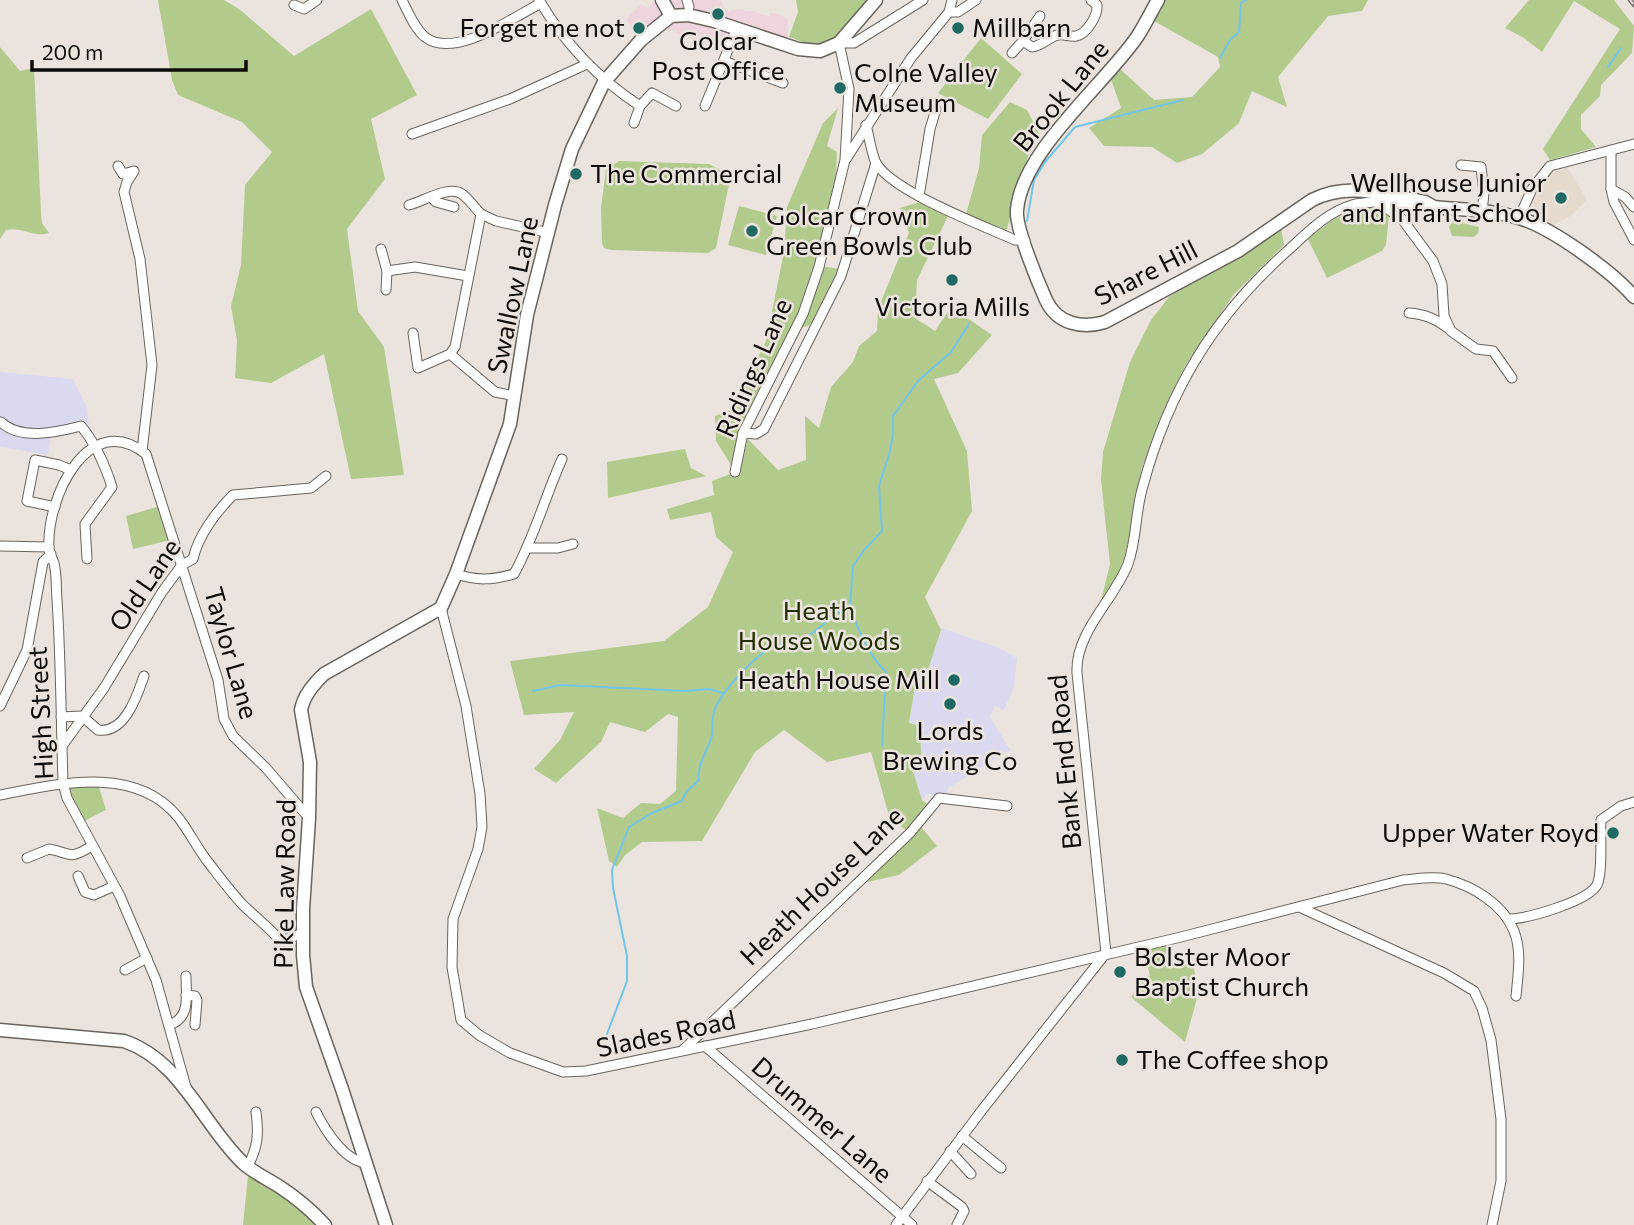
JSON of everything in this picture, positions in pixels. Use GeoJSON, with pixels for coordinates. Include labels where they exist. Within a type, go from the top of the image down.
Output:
{"type":"FeatureCollection","features":[{"type":"Feature","properties":{"kind":"street"},"geometry":{"type":"LineString","coordinates":[[294,5],[304,9],[317,0]]}},
{"type":"Feature","properties":{"kind":"street"},"geometry":{"type":"LineString","coordinates":[[402,0],[425,37],[438,43],[453,45],[472,39],[540,1],[565,41],[604,82],[640,106]]}},
{"type":"Feature","properties":{"kind":"street"},"geometry":{"type":"LineString","coordinates":[[662,0],[671,16],[688,15],[798,49],[820,51],[839,43],[854,43],[923,0]]}},
{"type":"Feature","properties":{"kind":"street"},"geometry":{"type":"LineString","coordinates":[[839,43],[876,0]]}},
{"type":"Feature","properties":{"kind":"street"},"geometry":{"type":"LineString","coordinates":[[845,160],[911,58],[949,12],[952,0]]}},
{"type":"Feature","properties":{"kind":"street"},"geometry":{"type":"LineString","coordinates":[[949,12],[958,12],[976,0]]}},
{"type":"Feature","properties":{"kind":"street","name":"Brook Lane"},"geometry":{"type":"LineString","coordinates":[[1019,227],[1016,212],[1023,182],[1044,149],[1137,38],[1158,0]]}},
{"type":"Feature","properties":{"kind":"street"},"geometry":{"type":"LineString","coordinates":[[1023,41],[1032,47],[1041,46],[1057,35],[1077,36],[1084,32],[1098,11],[1098,2]]}},
{"type":"Feature","properties":{"kind":"street","name":"Swallow Lane"},"geometry":{"type":"LineString","coordinates":[[441,608],[495,470],[510,424],[527,315],[572,149],[604,82],[641,40],[671,16]]}},
{"type":"Feature","properties":{"kind":"street"},"geometry":{"type":"LineString","coordinates":[[1012,53],[1040,16]]}},
{"type":"Feature","properties":{"kind":"street"},"geometry":{"type":"LineString","coordinates":[[705,106],[737,28]]}},
{"type":"Feature","properties":{"kind":"street"},"geometry":{"type":"LineString","coordinates":[[839,43],[849,87],[845,160]]}},
{"type":"Feature","properties":{"kind":"street"},"geometry":{"type":"LineString","coordinates":[[724,61],[782,83]]}},
{"type":"Feature","properties":{"kind":"street"},"geometry":{"type":"LineString","coordinates":[[412,134],[510,99],[587,64]]}},
{"type":"Feature","properties":{"kind":"street"},"geometry":{"type":"LineString","coordinates":[[634,123],[640,106],[652,93],[676,106]]}},
{"type":"Feature","properties":{"kind":"street"},"geometry":{"type":"LineString","coordinates":[[919,196],[936,109]]}},
{"type":"Feature","properties":{"kind":"street"},"geometry":{"type":"LineString","coordinates":[[866,125],[876,163],[889,179],[919,196],[1015,240],[1025,241]]}},
{"type":"Feature","properties":{"kind":"street"},"geometry":{"type":"LineString","coordinates":[[1519,218],[1532,189],[1550,166],[1634,144]]}},
{"type":"Feature","properties":{"kind":"street"},"geometry":{"type":"LineString","coordinates":[[1611,151],[1611,189],[1614,202],[1634,240]]}},
{"type":"Feature","properties":{"kind":"street","name":"Ridings Lane"},"geometry":{"type":"LineString","coordinates":[[735,472],[743,433],[803,314],[819,267],[845,160]]}},
{"type":"Feature","properties":{"kind":"street"},"geometry":{"type":"LineString","coordinates":[[743,433],[756,434],[764,429],[841,276],[876,163]]}},
{"type":"Feature","properties":{"kind":"street"},"geometry":{"type":"LineString","coordinates":[[1461,165],[1479,166],[1483,170],[1482,212]]}},
{"type":"Feature","properties":{"kind":"street"},"geometry":{"type":"LineString","coordinates":[[118,166],[122,174],[134,171],[124,192],[140,259],[152,365],[142,451]]}},
{"type":"Feature","properties":{"kind":"street"},"geometry":{"type":"LineString","coordinates":[[1336,192],[1358,189],[1425,202],[1434,207]]}},
{"type":"Feature","properties":{"kind":"street"},"geometry":{"type":"LineString","coordinates":[[1611,189],[1625,197],[1634,207]]}},
{"type":"Feature","properties":{"kind":"street"},"geometry":{"type":"LineString","coordinates":[[409,205],[453,190],[462,194],[481,214],[496,221],[549,233]]}},
{"type":"Feature","properties":{"kind":"street"},"geometry":{"type":"LineString","coordinates":[[1336,192],[1367,197],[1402,219],[1433,261],[1442,284],[1444,316],[1451,331]]}},
{"type":"Feature","properties":{"kind":"street","name":"Share Hill"},"geometry":{"type":"LineString","coordinates":[[1019,227],[1051,309],[1058,317],[1071,324],[1095,325],[1123,314],[1238,251],[1312,200],[1336,192]]}},
{"type":"Feature","properties":{"kind":"street"},"geometry":{"type":"LineString","coordinates":[[432,198],[436,202],[454,207]]}},
{"type":"Feature","properties":{"kind":"street"},"geometry":{"type":"LineString","coordinates":[[1376,202],[1482,212],[1533,223],[1598,264],[1634,297]]}},
{"type":"Feature","properties":{"kind":"street","name":"Bank End Road"},"geometry":{"type":"LineString","coordinates":[[1105,953],[1076,662],[1093,624],[1122,580],[1135,542],[1142,488],[1157,440],[1196,357],[1229,309],[1255,280],[1326,219],[1353,204],[1376,202]]}},
{"type":"Feature","properties":{"kind":"street"},"geometry":{"type":"LineString","coordinates":[[413,333],[418,368],[450,354],[455,347],[481,214]]}},
{"type":"Feature","properties":{"kind":"street"},"geometry":{"type":"LineString","coordinates":[[381,249],[387,271],[387,290]]}},
{"type":"Feature","properties":{"kind":"street"},"geometry":{"type":"LineString","coordinates":[[387,271],[415,267],[468,276]]}},
{"type":"Feature","properties":{"kind":"street"},"geometry":{"type":"LineString","coordinates":[[1409,313],[1423,314],[1438,320],[1476,349],[1493,351],[1512,378]]}},
{"type":"Feature","properties":{"kind":"street"},"geometry":{"type":"LineString","coordinates":[[450,354],[495,392],[516,396]]}},
{"type":"Feature","properties":{"kind":"street"},"geometry":{"type":"LineString","coordinates":[[1,422],[7,428],[32,433],[81,426],[94,445],[106,467],[112,487],[85,524],[87,559]]}},
{"type":"Feature","properties":{"kind":"street"},"geometry":{"type":"LineString","coordinates":[[94,445],[103,441],[120,441],[135,445],[142,451]]}},
{"type":"Feature","properties":{"kind":"street","name":"High Street"},"geometry":{"type":"LineString","coordinates":[[94,445],[63,483],[55,507],[50,551],[56,588],[63,783],[67,798],[114,886],[156,980],[187,1088]]}},
{"type":"Feature","properties":{"kind":"street","name":"Taylor Lane"},"geometry":{"type":"LineString","coordinates":[[142,451],[146,454],[218,680],[224,719],[233,736],[266,768],[309,818]]}},
{"type":"Feature","properties":{"kind":"street"},"geometry":{"type":"LineString","coordinates":[[55,507],[27,501],[35,460],[71,470]]}},
{"type":"Feature","properties":{"kind":"street"},"geometry":{"type":"LineString","coordinates":[[456,574],[474,580],[491,580],[514,574],[528,548],[538,514],[562,460]]}},
{"type":"Feature","properties":{"kind":"street","name":"Old Lane"},"geometry":{"type":"LineString","coordinates":[[62,746],[104,688],[162,592],[182,565],[193,559],[195,549],[220,508],[233,495],[311,488],[326,476]]}},
{"type":"Feature","properties":{"kind":"street"},"geometry":{"type":"LineString","coordinates":[[528,548],[558,548],[573,544]]}},
{"type":"Feature","properties":{"kind":"street"},"geometry":{"type":"LineString","coordinates":[[0,546],[50,551],[43,562],[27,650],[0,706]]}},
{"type":"Feature","properties":{"kind":"street","name":"Slades Road"},"geometry":{"type":"LineString","coordinates":[[441,608],[466,706],[480,794],[482,827],[478,849],[453,919],[452,967],[461,1020],[510,1054],[562,1072],[586,1072],[812,1024],[1403,880],[1445,879],[1494,903],[1507,919]]}},
{"type":"Feature","properties":{"kind":"street","name":"Pike Law Road"},"geometry":{"type":"LineString","coordinates":[[386,1225],[306,987],[303,888],[309,818],[310,762],[301,710],[312,685],[324,674],[441,608]]}},
{"type":"Feature","properties":{"kind":"street"},"geometry":{"type":"LineString","coordinates":[[61,717],[82,716],[98,730],[108,730],[125,718],[144,676]]}},
{"type":"Feature","properties":{"kind":"street"},"geometry":{"type":"LineString","coordinates":[[0,795],[63,783],[101,782],[130,787],[154,796],[177,816],[206,860],[242,903],[277,937],[284,940],[303,933]]}},
{"type":"Feature","properties":{"kind":"street","name":"Heath House Lane"},"geometry":{"type":"LineString","coordinates":[[682,1051],[910,833],[939,798],[1007,806]]}},
{"type":"Feature","properties":{"kind":"street"},"geometry":{"type":"LineString","coordinates":[[1516,996],[1518,951],[1515,933],[1507,919],[1521,919],[1577,900],[1592,891],[1599,880],[1601,820],[1621,806],[1634,802]]}},
{"type":"Feature","properties":{"kind":"street"},"geometry":{"type":"LineString","coordinates":[[27,858],[49,849],[70,856],[76,855],[92,846]]}},
{"type":"Feature","properties":{"kind":"street"},"geometry":{"type":"LineString","coordinates":[[78,876],[85,892],[94,895],[114,886]]}},
{"type":"Feature","properties":{"kind":"street"},"geometry":{"type":"LineString","coordinates":[[1299,907],[1444,973],[1474,991],[1482,1007],[1493,1047],[1501,1119],[1501,1181],[1492,1225]]}},
{"type":"Feature","properties":{"kind":"street"},"geometry":{"type":"LineString","coordinates":[[896,1225],[950,1151],[1105,953]]}},
{"type":"Feature","properties":{"kind":"street"},"geometry":{"type":"LineString","coordinates":[[125,970],[147,958]]}},
{"type":"Feature","properties":{"kind":"street"},"geometry":{"type":"LineString","coordinates":[[169,1025],[181,1019],[186,1012],[186,976]]}},
{"type":"Feature","properties":{"kind":"street"},"geometry":{"type":"LineString","coordinates":[[186,995],[195,996],[197,1000],[195,1025]]}},
{"type":"Feature","properties":{"kind":"street"},"geometry":{"type":"LineString","coordinates":[[0,1030],[124,1041],[139,1046],[187,1088],[233,1154],[247,1167],[303,1202],[325,1225]]}},
{"type":"Feature","properties":{"kind":"street","name":"Drummer Lane"},"geometry":{"type":"LineString","coordinates":[[705,1046],[912,1225]]}},
{"type":"Feature","properties":{"kind":"street"},"geometry":{"type":"LineString","coordinates":[[247,1167],[256,1152],[259,1135],[256,1112]]}},
{"type":"Feature","properties":{"kind":"street"},"geometry":{"type":"LineString","coordinates":[[316,1112],[322,1125],[346,1153],[353,1159],[367,1163]]}},
{"type":"Feature","properties":{"kind":"street"},"geometry":{"type":"LineString","coordinates":[[962,1136],[1001,1168]]}},
{"type":"Feature","properties":{"kind":"street"},"geometry":{"type":"LineString","coordinates":[[950,1151],[971,1174]]}},
{"type":"Feature","properties":{"kind":"street"},"geometry":{"type":"LineString","coordinates":[[928,1181],[959,1204],[964,1211],[957,1225]]}},
{"type":"Feature","properties":{"kind":"shaded area"},"geometry":{"type":"Polygon","coordinates":[[[656,0],[720,0],[730,12],[743,9],[769,16],[770,13],[778,14],[788,19],[787,47],[733,30],[727,44],[712,41],[711,44],[679,34],[664,26],[640,34],[626,20],[640,4],[647,8],[656,0]]]}},
{"type":"Feature","properties":{"kind":"shaded area","name":"Wellhouse Junior and Infant School"},"geometry":{"type":"Polygon","coordinates":[[[1567,167],[1587,200],[1570,216],[1552,226],[1536,215],[1534,202],[1546,176],[1567,167]]]}},
{"type":"Feature","properties":{"kind":"shaded area"},"geometry":{"type":"Polygon","coordinates":[[[0,372],[73,379],[87,407],[89,428],[51,437],[48,455],[0,447],[0,372]]]}},
{"type":"Feature","properties":{"kind":"shaded area"},"geometry":{"type":"Polygon","coordinates":[[[942,628],[999,648],[1017,658],[1014,688],[1004,710],[995,706],[990,717],[1010,750],[948,788],[946,795],[928,793],[922,800],[910,761],[909,724],[917,674],[928,670],[942,628]]]}},
{"type":"Feature","properties":{"kind":"green space"},"geometry":{"type":"Polygon","coordinates":[[[158,0],[224,0],[239,9],[294,56],[371,9],[417,95],[371,119],[385,179],[347,229],[358,311],[384,347],[404,475],[351,479],[324,354],[271,383],[235,378],[237,340],[231,306],[241,265],[245,185],[272,152],[242,122],[178,95],[172,80],[158,0]]]}},
{"type":"Feature","properties":{"kind":"green space"},"geometry":{"type":"Polygon","coordinates":[[[796,0],[869,0],[837,37],[820,45],[810,45],[789,37],[798,12],[796,0]]]}},
{"type":"Feature","properties":{"kind":"green space"},"geometry":{"type":"Polygon","coordinates":[[[1164,0],[1368,0],[1362,11],[1328,16],[1278,77],[1287,107],[1252,91],[1239,123],[1202,154],[1177,163],[1152,147],[1104,146],[1089,128],[1121,108],[1110,76],[1119,68],[1154,100],[1192,97],[1220,67],[1218,57],[1154,21],[1164,0]]]}},
{"type":"Feature","properties":{"kind":"green space"},"geometry":{"type":"Polygon","coordinates":[[[1529,0],[1614,0],[1634,26],[1632,53],[1601,85],[1600,96],[1581,115],[1581,129],[1596,147],[1550,160],[1543,149],[1620,29],[1574,1],[1542,52],[1505,28],[1529,0]]]}},
{"type":"Feature","properties":{"kind":"green space"},"geometry":{"type":"Polygon","coordinates":[[[981,38],[1022,74],[988,119],[938,93],[981,38]]]}},
{"type":"Feature","properties":{"kind":"green space"},"geometry":{"type":"Polygon","coordinates":[[[0,47],[20,71],[34,68],[41,213],[42,223],[49,233],[38,234],[12,229],[6,230],[0,239],[0,47]]]}},
{"type":"Feature","properties":{"kind":"green space"},"geometry":{"type":"Polygon","coordinates":[[[1010,102],[1027,110],[1039,133],[1030,150],[1006,232],[966,214],[979,168],[982,135],[1010,102]]]}},
{"type":"Feature","properties":{"kind":"green space"},"geometry":{"type":"Polygon","coordinates":[[[838,108],[827,146],[837,152],[836,175],[815,265],[840,269],[811,325],[793,330],[765,379],[741,427],[731,465],[716,441],[715,416],[732,410],[766,341],[784,252],[787,207],[823,123],[838,108]]]}},
{"type":"Feature","properties":{"kind":"green space"},"geometry":{"type":"Polygon","coordinates":[[[619,161],[709,164],[726,173],[729,184],[716,248],[708,253],[604,248],[601,208],[606,169],[619,161]]]}},
{"type":"Feature","properties":{"kind":"green space","name":"Heath House Woods"},"geometry":{"type":"Polygon","coordinates":[[[920,202],[949,214],[917,280],[915,318],[935,331],[951,307],[992,335],[958,373],[934,379],[967,451],[972,511],[925,597],[941,630],[928,670],[917,674],[909,723],[920,726],[921,755],[910,762],[922,800],[930,806],[910,833],[890,819],[871,752],[827,762],[784,730],[755,752],[702,841],[642,842],[625,855],[617,867],[609,861],[597,808],[623,818],[641,803],[660,804],[676,791],[678,717],[668,714],[645,732],[610,722],[601,742],[556,783],[534,769],[560,740],[574,712],[524,715],[510,661],[664,641],[708,607],[733,552],[716,537],[711,512],[670,520],[667,509],[714,495],[712,481],[738,471],[748,439],[778,470],[806,460],[805,416],[819,428],[831,387],[853,362],[859,346],[877,331],[878,309],[909,233],[900,208],[920,202]]]}},
{"type":"Feature","properties":{"kind":"green space","name":"Golcar Crown Green Bowls Club"},"geometry":{"type":"Polygon","coordinates":[[[739,206],[777,216],[766,255],[728,245],[739,206]]]}},
{"type":"Feature","properties":{"kind":"green space"},"geometry":{"type":"Polygon","coordinates":[[[1365,206],[1389,215],[1386,245],[1382,251],[1327,278],[1308,239],[1341,215],[1365,206]]]}},
{"type":"Feature","properties":{"kind":"green space"},"geometry":{"type":"Polygon","coordinates":[[[1453,221],[1479,227],[1478,233],[1474,237],[1452,236],[1449,227],[1453,221]]]}},
{"type":"Feature","properties":{"kind":"green space"},"geometry":{"type":"Polygon","coordinates":[[[1281,228],[1284,245],[1234,294],[1185,366],[1161,416],[1142,468],[1126,553],[1117,576],[1100,605],[1110,564],[1101,480],[1103,452],[1130,362],[1151,320],[1169,297],[1281,228]]]}},
{"type":"Feature","properties":{"kind":"green space"},"geometry":{"type":"Polygon","coordinates":[[[685,449],[691,468],[706,476],[608,498],[607,462],[685,449]]]}},
{"type":"Feature","properties":{"kind":"green space"},"geometry":{"type":"Polygon","coordinates":[[[160,506],[171,540],[133,549],[126,516],[160,506]]]}},
{"type":"Feature","properties":{"kind":"green space"},"geometry":{"type":"Polygon","coordinates":[[[67,786],[99,787],[106,810],[84,821],[67,786]]]}},
{"type":"Feature","properties":{"kind":"green space"},"geometry":{"type":"Polygon","coordinates":[[[921,827],[937,846],[899,875],[863,883],[921,827]]]}},
{"type":"Feature","properties":{"kind":"green space"},"geometry":{"type":"Polygon","coordinates":[[[1169,943],[1174,964],[1192,960],[1199,991],[1185,1042],[1131,997],[1139,986],[1135,982],[1150,976],[1144,950],[1169,943]]]}},
{"type":"Feature","properties":{"kind":"green space"},"geometry":{"type":"Polygon","coordinates":[[[248,1176],[296,1205],[315,1225],[243,1225],[248,1176]]]}},
{"type":"Feature","properties":{"kind":"waterway"},"geometry":{"type":"LineString","coordinates":[[1220,58],[1230,40],[1239,32],[1241,3],[1246,0]]}},
{"type":"Feature","properties":{"kind":"waterway"},"geometry":{"type":"LineString","coordinates":[[1608,67],[1621,48]]}},
{"type":"Feature","properties":{"kind":"waterway"},"geometry":{"type":"LineString","coordinates":[[1027,221],[1034,180],[1045,162],[1075,127],[1183,100]]}},
{"type":"Feature","properties":{"kind":"waterway"},"geometry":{"type":"LineString","coordinates":[[607,1034],[627,981],[627,956],[613,888],[612,870],[629,827],[652,813],[682,801],[686,792],[699,780],[699,769],[711,739],[717,704],[749,665],[775,645],[804,639],[850,605],[853,566],[882,531],[879,486],[890,451],[893,416],[918,381],[951,352],[969,324]]}},
{"type":"Feature","properties":{"kind":"waterway"},"geometry":{"type":"LineString","coordinates":[[851,607],[864,642],[886,672],[882,746]]}},
{"type":"Feature","properties":{"kind":"waterway"},"geometry":{"type":"LineString","coordinates":[[533,691],[560,685],[685,691],[709,689],[723,693]]}},
{"type":"Feature","properties":{"kind":"railway"},"geometry":{"type":"LineString","coordinates":[[1630,0],[1634,5]]}},
{"type":"Feature","properties":{"kind":"place","name":"Golcar Post Office"},"geometry":{"type":"Point","coordinates":[718,14]}},
{"type":"Feature","properties":{"kind":"place","name":"Forget me not"},"geometry":{"type":"Point","coordinates":[639,28]}},
{"type":"Feature","properties":{"kind":"place","name":"Millbarn"},"geometry":{"type":"Point","coordinates":[958,28]}},
{"type":"Feature","properties":{"kind":"place","name":"Colne Valley Museum"},"geometry":{"type":"Point","coordinates":[840,88]}},
{"type":"Feature","properties":{"kind":"place","name":"The Commercial"},"geometry":{"type":"Point","coordinates":[576,174]}},
{"type":"Feature","properties":{"kind":"place","name":"Wellhouse Junior and Infant School"},"geometry":{"type":"Point","coordinates":[1561,198]}},
{"type":"Feature","properties":{"kind":"place","name":"Golcar Crown Green Bowls Club"},"geometry":{"type":"Point","coordinates":[752,231]}},
{"type":"Feature","properties":{"kind":"place","name":"Victoria Mills"},"geometry":{"type":"Point","coordinates":[952,280]}},
{"type":"Feature","properties":{"kind":"place","name":"Heath House Mill"},"geometry":{"type":"Point","coordinates":[954,680]}},
{"type":"Feature","properties":{"kind":"place","name":"Lords Brewing Co"},"geometry":{"type":"Point","coordinates":[950,704]}},
{"type":"Feature","properties":{"kind":"place","name":"Upper Water Royd"},"geometry":{"type":"Point","coordinates":[1613,833]}},
{"type":"Feature","properties":{"kind":"place","name":"Bolster Moor Baptist Church"},"geometry":{"type":"Point","coordinates":[1120,972]}},
{"type":"Feature","properties":{"kind":"place","name":"The Coffee shop"},"geometry":{"type":"Point","coordinates":[1122,1060]}}]}
